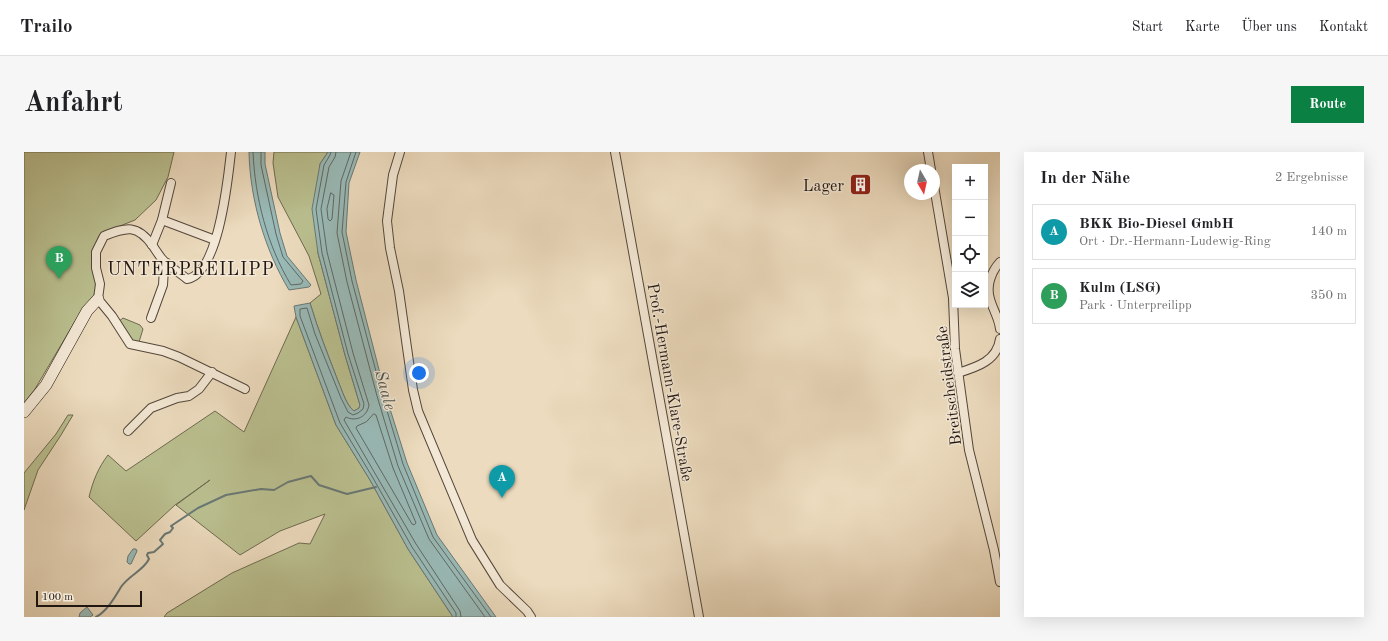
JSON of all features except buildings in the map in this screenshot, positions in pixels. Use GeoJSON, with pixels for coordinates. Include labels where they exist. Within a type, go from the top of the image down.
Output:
{"type":"FeatureCollection","features":[{"type":"Feature","properties":{"kind":"street"},"geometry":{"type":"LineString","coordinates":[[24,412],[46,385],[87,311],[98,299],[100,284],[96,268],[96,252],[104,236],[132,228],[140,232],[152,245],[158,255],[187,279],[191,278],[202,270],[215,240],[221,221],[232,152]]}},
{"type":"Feature","properties":{"kind":"street"},"geometry":{"type":"LineString","coordinates":[[400,152],[393,175],[387,221],[390,248],[399,291],[416,404],[472,540],[500,585],[527,611],[531,617]]}},
{"type":"Feature","properties":{"kind":"street","name":"Prof.-Hermann-Klare-Straße"},"geometry":{"type":"LineString","coordinates":[[615,152],[699,617]]}},
{"type":"Feature","properties":{"kind":"street"},"geometry":{"type":"LineString","coordinates":[[928,152],[930,164]]}},
{"type":"Feature","properties":{"kind":"street"},"geometry":{"type":"LineString","coordinates":[[152,245],[162,220],[171,183]]}},
{"type":"Feature","properties":{"kind":"street","name":"Breitscheidstraße"},"geometry":{"type":"LineString","coordinates":[[936,200],[953,298],[955,349],[969,450],[994,550],[1000,582]]}},
{"type":"Feature","properties":{"kind":"street"},"geometry":{"type":"LineString","coordinates":[[162,220],[215,240]]}},
{"type":"Feature","properties":{"kind":"street"},"geometry":{"type":"LineString","coordinates":[[1000,262],[992,273],[988,292],[999,321],[1000,329]]}},
{"type":"Feature","properties":{"kind":"street"},"geometry":{"type":"LineString","coordinates":[[151,318],[163,285],[164,268],[167,263]]}},
{"type":"Feature","properties":{"kind":"street"},"geometry":{"type":"LineString","coordinates":[[98,299],[112,316],[130,344],[163,351],[180,357],[245,389]]}},
{"type":"Feature","properties":{"kind":"street"},"geometry":{"type":"LineString","coordinates":[[958,373],[981,366],[992,357],[999,345],[1000,339]]}},
{"type":"Feature","properties":{"kind":"street"},"geometry":{"type":"LineString","coordinates":[[128,431],[151,408],[177,398],[189,396],[199,389],[212,372]]}},
{"type":"Feature","properties":{"kind":"green space"},"geometry":{"type":"Polygon","coordinates":[[[24,152],[174,152],[168,177],[156,200],[135,220],[99,236],[92,253],[97,286],[95,296],[77,318],[35,389],[24,403],[24,152]]]}},
{"type":"Feature","properties":{"kind":"green space"},"geometry":{"type":"Polygon","coordinates":[[[274,152],[328,152],[320,164],[318,253],[360,405],[359,408],[354,411],[346,401],[313,313],[310,303],[321,294],[309,256],[278,197],[273,163],[274,152]]]}},
{"type":"Feature","properties":{"kind":"green space"},"geometry":{"type":"Polygon","coordinates":[[[296,317],[336,425],[370,480],[408,549],[453,617],[164,617],[167,613],[232,573],[299,543],[310,544],[325,514],[280,531],[240,555],[176,505],[210,480],[175,505],[136,541],[89,497],[96,475],[108,455],[126,471],[215,411],[244,432],[296,317]]]}},
{"type":"Feature","properties":{"kind":"green space"},"geometry":{"type":"Polygon","coordinates":[[[123,318],[140,325],[143,329],[139,342],[131,340],[118,322],[123,318]]]}},
{"type":"Feature","properties":{"kind":"green space"},"geometry":{"type":"Polygon","coordinates":[[[68,415],[73,415],[38,470],[24,510],[24,473],[56,434],[68,415]]]}},
{"type":"Feature","properties":{"kind":"water"},"geometry":{"type":"Polygon","coordinates":[[[249,152],[265,152],[265,164],[280,233],[287,256],[311,285],[309,287],[289,290],[280,275],[260,224],[252,188],[249,152]]]}},
{"type":"Feature","properties":{"kind":"water"},"geometry":{"type":"Polygon","coordinates":[[[328,152],[360,152],[349,183],[346,232],[356,280],[385,393],[407,463],[437,535],[496,617],[453,617],[408,549],[370,480],[336,425],[296,317],[294,306],[310,303],[344,397],[354,411],[359,408],[360,405],[318,253],[312,209],[320,164],[328,152]]]}},
{"type":"Feature","properties":{"kind":"water"},"geometry":{"type":"Polygon","coordinates":[[[133,549],[136,549],[137,551],[131,564],[129,564],[127,562],[128,556],[133,549]]]}},
{"type":"Feature","properties":{"kind":"water"},"geometry":{"type":"Polygon","coordinates":[[[87,607],[93,615],[90,617],[79,617],[80,613],[87,607]]]}},
{"type":"Feature","properties":{"kind":"waterway"},"geometry":{"type":"LineString","coordinates":[[96,617],[107,608],[124,583],[146,563],[149,559],[147,555],[148,553],[154,552],[163,544],[160,540],[165,534],[170,532],[173,528],[171,526],[198,508],[226,495],[261,489],[274,490],[288,482],[311,476],[319,485],[347,494],[376,487]]}},
{"type":"Feature","properties":{"kind":"place","name":"Lager"},"geometry":{"type":"Point","coordinates":[860,185]}},
{"type":"Feature","properties":{"kind":"place","name":"Kulm (LSG)"},"geometry":{"type":"Point","coordinates":[59,279]}},
{"type":"Feature","properties":{"kind":"place","name":"BKK Bio-Diesel GmbH"},"geometry":{"type":"Point","coordinates":[502,498]}},
{"type":"Feature","properties":{"kind":"district","name":"UNTERPREILIPP"},"geometry":{"type":"Point","coordinates":[191,269]}},
{"type":"Feature","properties":{"kind":"water label","name":"Saale"},"geometry":{"type":"Point","coordinates":[386,390]}}]}
